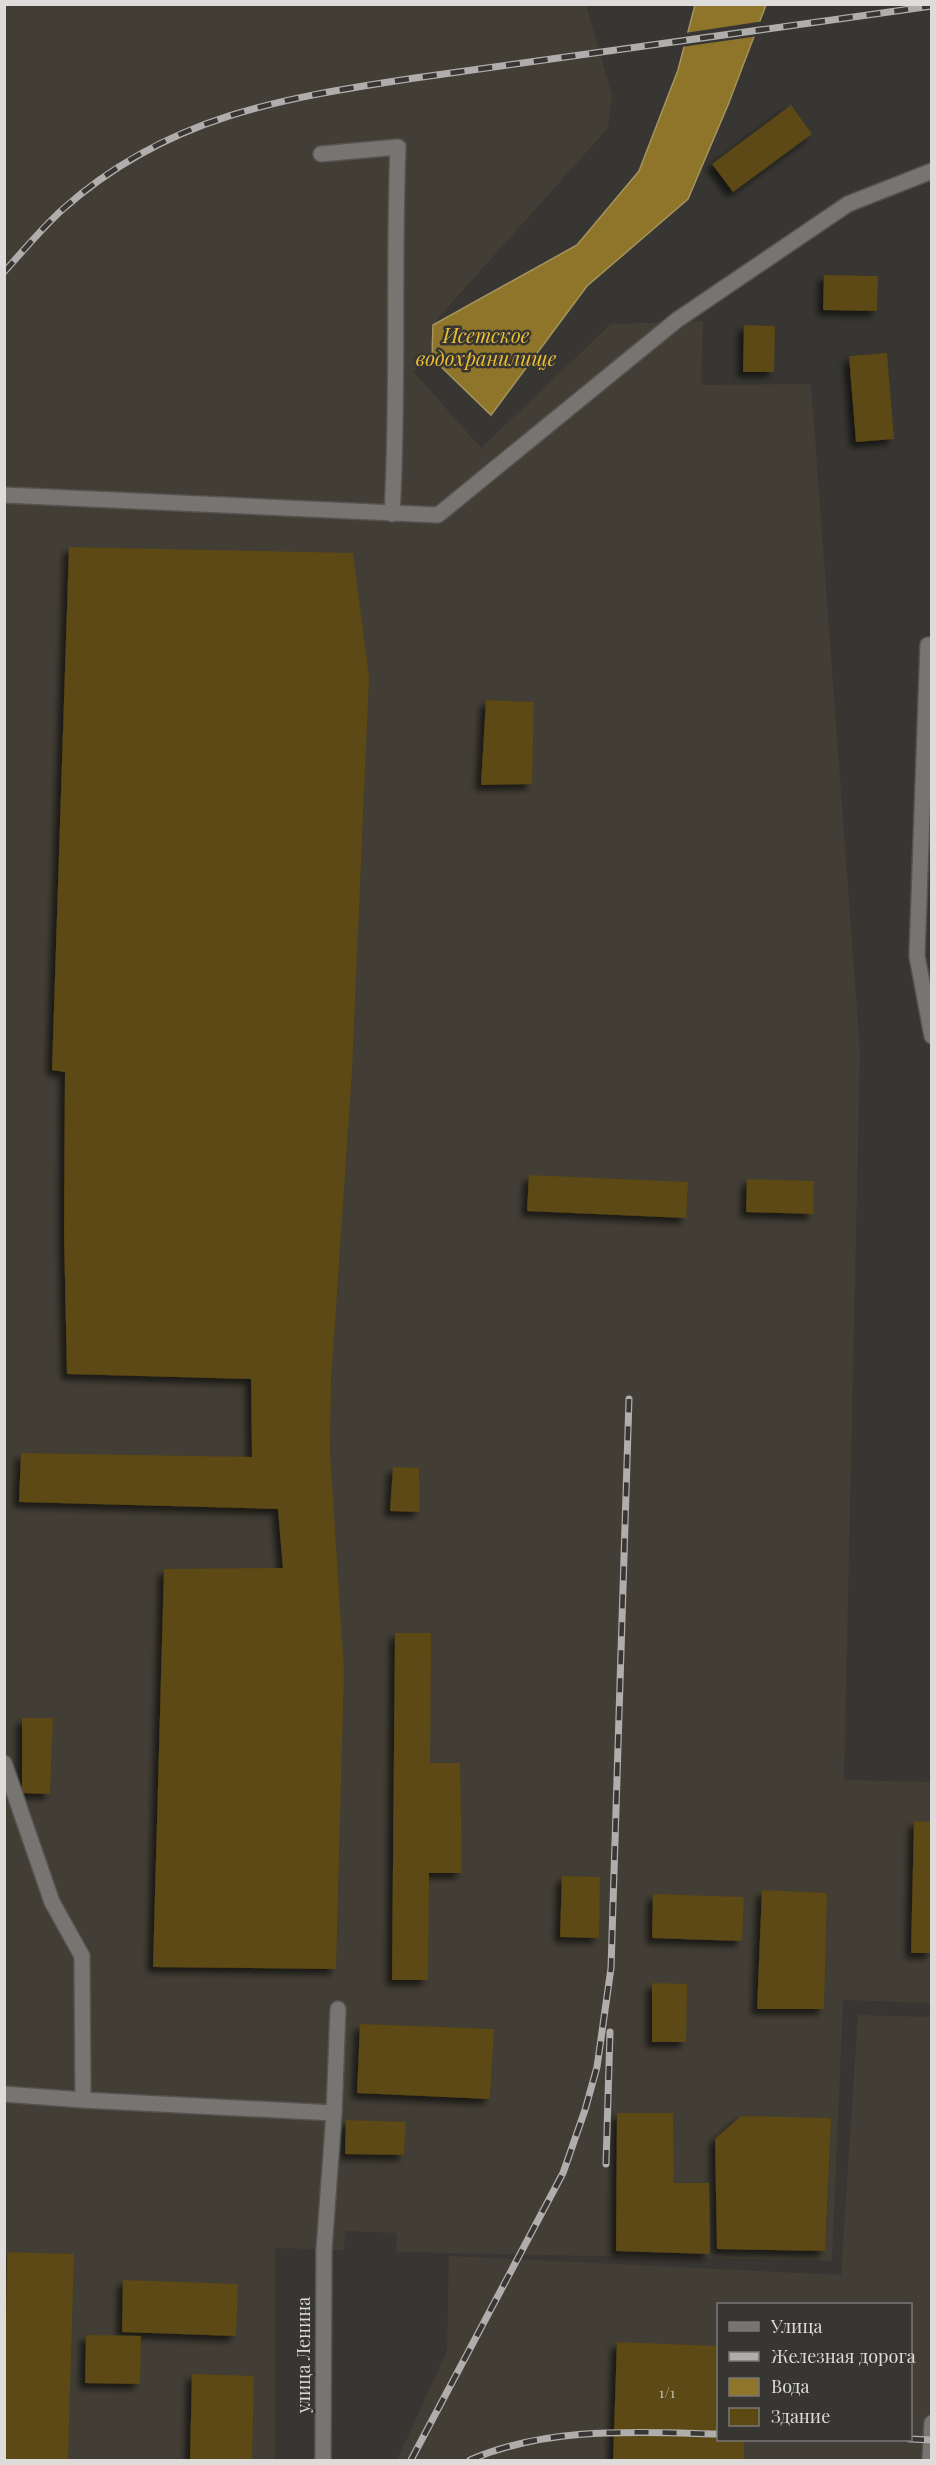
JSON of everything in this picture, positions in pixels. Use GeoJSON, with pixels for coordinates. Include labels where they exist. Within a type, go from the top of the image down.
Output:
{"type":"FeatureCollection","features":[{"type":"Feature","properties":{"kind":"street"},"geometry":{"type":"LineString","coordinates":[[321,154],[398,147],[395,240],[396,441],[392,514]]}},
{"type":"Feature","properties":{"kind":"street"},"geometry":{"type":"LineString","coordinates":[[4,495],[438,515],[677,320],[848,204],[932,171]]}},
{"type":"Feature","properties":{"kind":"street"},"geometry":{"type":"LineString","coordinates":[[932,645],[928,645],[917,956],[932,1036]]}},
{"type":"Feature","properties":{"kind":"street"},"geometry":{"type":"LineString","coordinates":[[4,1763],[52,1902],[82,1956],[83,2100]]}},
{"type":"Feature","properties":{"kind":"street","name":"улица Ленина"},"geometry":{"type":"LineString","coordinates":[[323,2460],[324,2250],[334,2113],[338,2009]]}},
{"type":"Feature","properties":{"kind":"street"},"geometry":{"type":"LineString","coordinates":[[4,2094],[334,2113]]}},
{"type":"Feature","properties":{"kind":"street"},"geometry":{"type":"LineString","coordinates":[[930,2460],[932,2423]]}},
{"type":"Feature","properties":{"kind":"shaded area"},"geometry":{"type":"Polygon","coordinates":[[[5,5],[586,5],[612,95],[608,128],[438,318],[430,354],[413,371],[481,448],[611,324],[703,321],[701,385],[811,384],[860,1051],[844,1780],[931,1782],[931,2003],[843,2000],[832,2261],[396,2252],[397,2233],[345,2231],[344,2250],[275,2248],[275,2460],[5,2460],[5,5]]]}},
{"type":"Feature","properties":{"kind":"shaded area"},"geometry":{"type":"Polygon","coordinates":[[[858,2015],[931,2017],[931,2460],[397,2460],[447,2351],[449,2256],[841,2275],[858,2015]]]}},
{"type":"Feature","properties":{"kind":"water","name":"Исетское водохранилище"},"geometry":{"type":"Polygon","coordinates":[[[695,5],[766,5],[728,105],[688,199],[587,286],[491,415],[432,358],[433,325],[577,245],[639,171],[678,70],[695,5]]]}},
{"type":"Feature","properties":{"kind":"pier"},"geometry":{"type":"Polygon","coordinates":[[[764,21],[759,36],[681,47],[685,33],[764,21]]]}},
{"type":"Feature","properties":{"kind":"building"},"geometry":{"type":"Polygon","coordinates":[[[791,105],[812,134],[733,192],[712,164],[791,105]]]}},
{"type":"Feature","properties":{"kind":"building"},"geometry":{"type":"Polygon","coordinates":[[[824,275],[878,276],[877,311],[823,310],[824,275]]]}},
{"type":"Feature","properties":{"kind":"building"},"geometry":{"type":"Polygon","coordinates":[[[744,325],[775,326],[774,372],[743,372],[744,325]]]}},
{"type":"Feature","properties":{"kind":"building"},"geometry":{"type":"Polygon","coordinates":[[[887,353],[894,439],[856,442],[849,356],[887,353]]]}},
{"type":"Feature","properties":{"kind":"building"},"geometry":{"type":"Polygon","coordinates":[[[69,547],[353,553],[369,677],[352,1072],[331,1381],[330,1451],[344,1671],[336,1969],[153,1967],[164,1569],[283,1568],[278,1509],[19,1502],[21,1453],[252,1457],[251,1379],[67,1374],[64,1233],[65,1072],[52,1070],[69,547]]]}},
{"type":"Feature","properties":{"kind":"building"},"geometry":{"type":"Polygon","coordinates":[[[486,700],[534,702],[532,784],[481,785],[486,700]]]}},
{"type":"Feature","properties":{"kind":"building"},"geometry":{"type":"Polygon","coordinates":[[[529,1175],[688,1182],[686,1218],[527,1211],[529,1175]]]}},
{"type":"Feature","properties":{"kind":"building"},"geometry":{"type":"Polygon","coordinates":[[[747,1179],[814,1181],[813,1214],[746,1212],[747,1179]]]}},
{"type":"Feature","properties":{"kind":"building"},"geometry":{"type":"Polygon","coordinates":[[[393,1467],[419,1468],[420,1512],[390,1511],[393,1467]]]}},
{"type":"Feature","properties":{"kind":"building"},"geometry":{"type":"Polygon","coordinates":[[[395,1633],[431,1633],[430,1763],[460,1763],[462,1873],[429,1873],[428,1980],[392,1980],[395,1633]]]}},
{"type":"Feature","properties":{"kind":"building"},"geometry":{"type":"Polygon","coordinates":[[[22,1718],[53,1718],[50,1794],[22,1793],[22,1718]]]}},
{"type":"Feature","properties":{"kind":"building"},"geometry":{"type":"Polygon","coordinates":[[[914,1821],[932,1822],[932,1953],[911,1953],[914,1821]]]}},
{"type":"Feature","properties":{"kind":"building"},"geometry":{"type":"Polygon","coordinates":[[[562,1876],[600,1877],[599,1938],[560,1937],[562,1876]]]}},
{"type":"Feature","properties":{"kind":"building"},"geometry":{"type":"Polygon","coordinates":[[[762,1890],[827,1893],[824,2009],[757,2009],[762,1890]]]}},
{"type":"Feature","properties":{"kind":"building"},"geometry":{"type":"Polygon","coordinates":[[[653,1894],[744,1897],[742,1941],[652,1938],[653,1894]]]}},
{"type":"Feature","properties":{"kind":"building"},"geometry":{"type":"Polygon","coordinates":[[[652,1983],[687,1984],[686,2042],[652,2042],[652,1983]]]}},
{"type":"Feature","properties":{"kind":"building"},"geometry":{"type":"Polygon","coordinates":[[[360,2024],[494,2029],[490,2099],[357,2093],[360,2024]]]}},
{"type":"Feature","properties":{"kind":"building"},"geometry":{"type":"Polygon","coordinates":[[[617,2113],[673,2113],[674,2183],[709,2183],[710,2254],[616,2251],[617,2113]]]}},
{"type":"Feature","properties":{"kind":"building"},"geometry":{"type":"Polygon","coordinates":[[[741,2116],[831,2118],[825,2251],[717,2249],[715,2139],[741,2116]]]}},
{"type":"Feature","properties":{"kind":"building"},"geometry":{"type":"Polygon","coordinates":[[[346,2120],[406,2122],[404,2155],[345,2154],[346,2120]]]}},
{"type":"Feature","properties":{"kind":"building"},"geometry":{"type":"Polygon","coordinates":[[[7,2252],[74,2254],[68,2460],[4,2460],[7,2252]]]}},
{"type":"Feature","properties":{"kind":"building"},"geometry":{"type":"Polygon","coordinates":[[[123,2280],[238,2284],[236,2336],[122,2332],[123,2280]]]}},
{"type":"Feature","properties":{"kind":"building"},"geometry":{"type":"Polygon","coordinates":[[[86,2335],[141,2336],[140,2384],[85,2383],[86,2335]]]}},
{"type":"Feature","properties":{"kind":"building"},"geometry":{"type":"Polygon","coordinates":[[[617,2342],[717,2346],[717,2441],[744,2441],[744,2460],[613,2460],[617,2342]]]}},
{"type":"Feature","properties":{"kind":"building"},"geometry":{"type":"Polygon","coordinates":[[[192,2374],[254,2376],[252,2460],[190,2460],[192,2374]]]}},
{"type":"Feature","properties":{"kind":"railway"},"geometry":{"type":"LineString","coordinates":[[4,272],[55,216],[103,177],[144,152],[185,132],[228,116],[319,94],[415,78],[932,6]]}},
{"type":"Feature","properties":{"kind":"railway"},"geometry":{"type":"LineString","coordinates":[[411,2460],[563,2173],[597,2067],[611,1968],[629,1399]]}},
{"type":"Feature","properties":{"kind":"railway"},"geometry":{"type":"LineString","coordinates":[[606,2164],[610,2032]]}},
{"type":"Feature","properties":{"kind":"railway"},"geometry":{"type":"LineString","coordinates":[[470,2460],[530,2441],[561,2436],[624,2432],[717,2434]]}},
{"type":"Feature","properties":{"kind":"railway"},"geometry":{"type":"LineString","coordinates":[[912,2439],[932,2440]]}}]}
